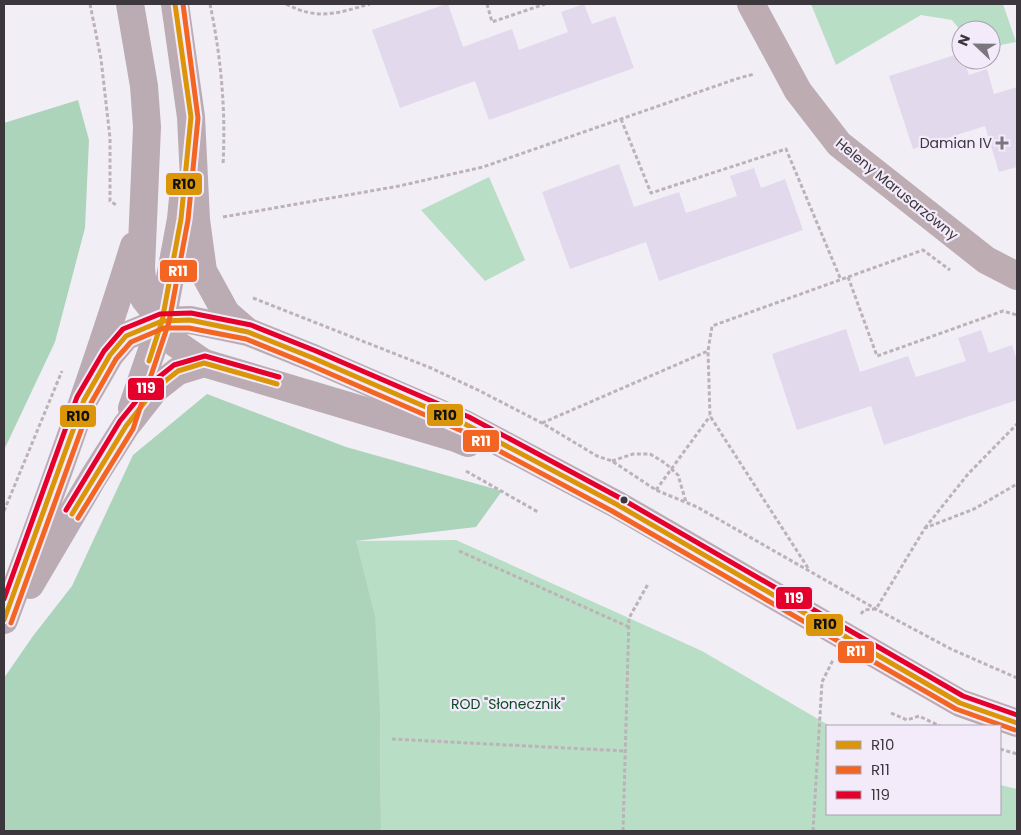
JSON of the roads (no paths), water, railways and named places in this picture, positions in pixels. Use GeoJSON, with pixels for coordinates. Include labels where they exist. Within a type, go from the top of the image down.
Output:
{"type":"FeatureCollection","features":[{"type":"Feature","properties":{"kind":"street"},"geometry":{"type":"LineString","coordinates":[[4,620],[84,400],[133,211],[147,127],[144,86],[130,4]]}},
{"type":"Feature","properties":{"kind":"street"},"geometry":{"type":"LineString","coordinates":[[175,4],[191,117],[196,220],[203,271],[226,313],[248,332]]}},
{"type":"Feature","properties":{"kind":"street","name":"Heleny Marusarzówny"},"geometry":{"type":"LineString","coordinates":[[751,4],[798,91],[839,144],[986,260],[1017,276]]}},
{"type":"Feature","properties":{"kind":"street"},"geometry":{"type":"LineString","coordinates":[[126,426],[162,321],[181,219],[191,117]]}},
{"type":"Feature","properties":{"kind":"street"},"geometry":{"type":"LineString","coordinates":[[133,211],[144,298],[162,321],[175,343],[204,363],[311,393],[456,438],[543,476],[581,485]]}},
{"type":"Feature","properties":{"kind":"street"},"geometry":{"type":"LineString","coordinates":[[84,400],[110,355],[126,336],[162,321],[190,320],[248,332],[465,424],[625,509],[960,702],[1017,723]]}},
{"type":"Feature","properties":{"kind":"street"},"geometry":{"type":"LineString","coordinates":[[4,624],[36,576],[93,478],[126,426],[156,389],[178,371],[204,363]]}},
{"type":"Feature","properties":{"kind":"place","name":"Damian IV"},"geometry":{"type":"Point","coordinates":[1002,143]}},
{"type":"Feature","properties":{"kind":"park label","name":"ROD \"Słonecznik\""},"geometry":{"type":"Point","coordinates":[508,704]}}]}
